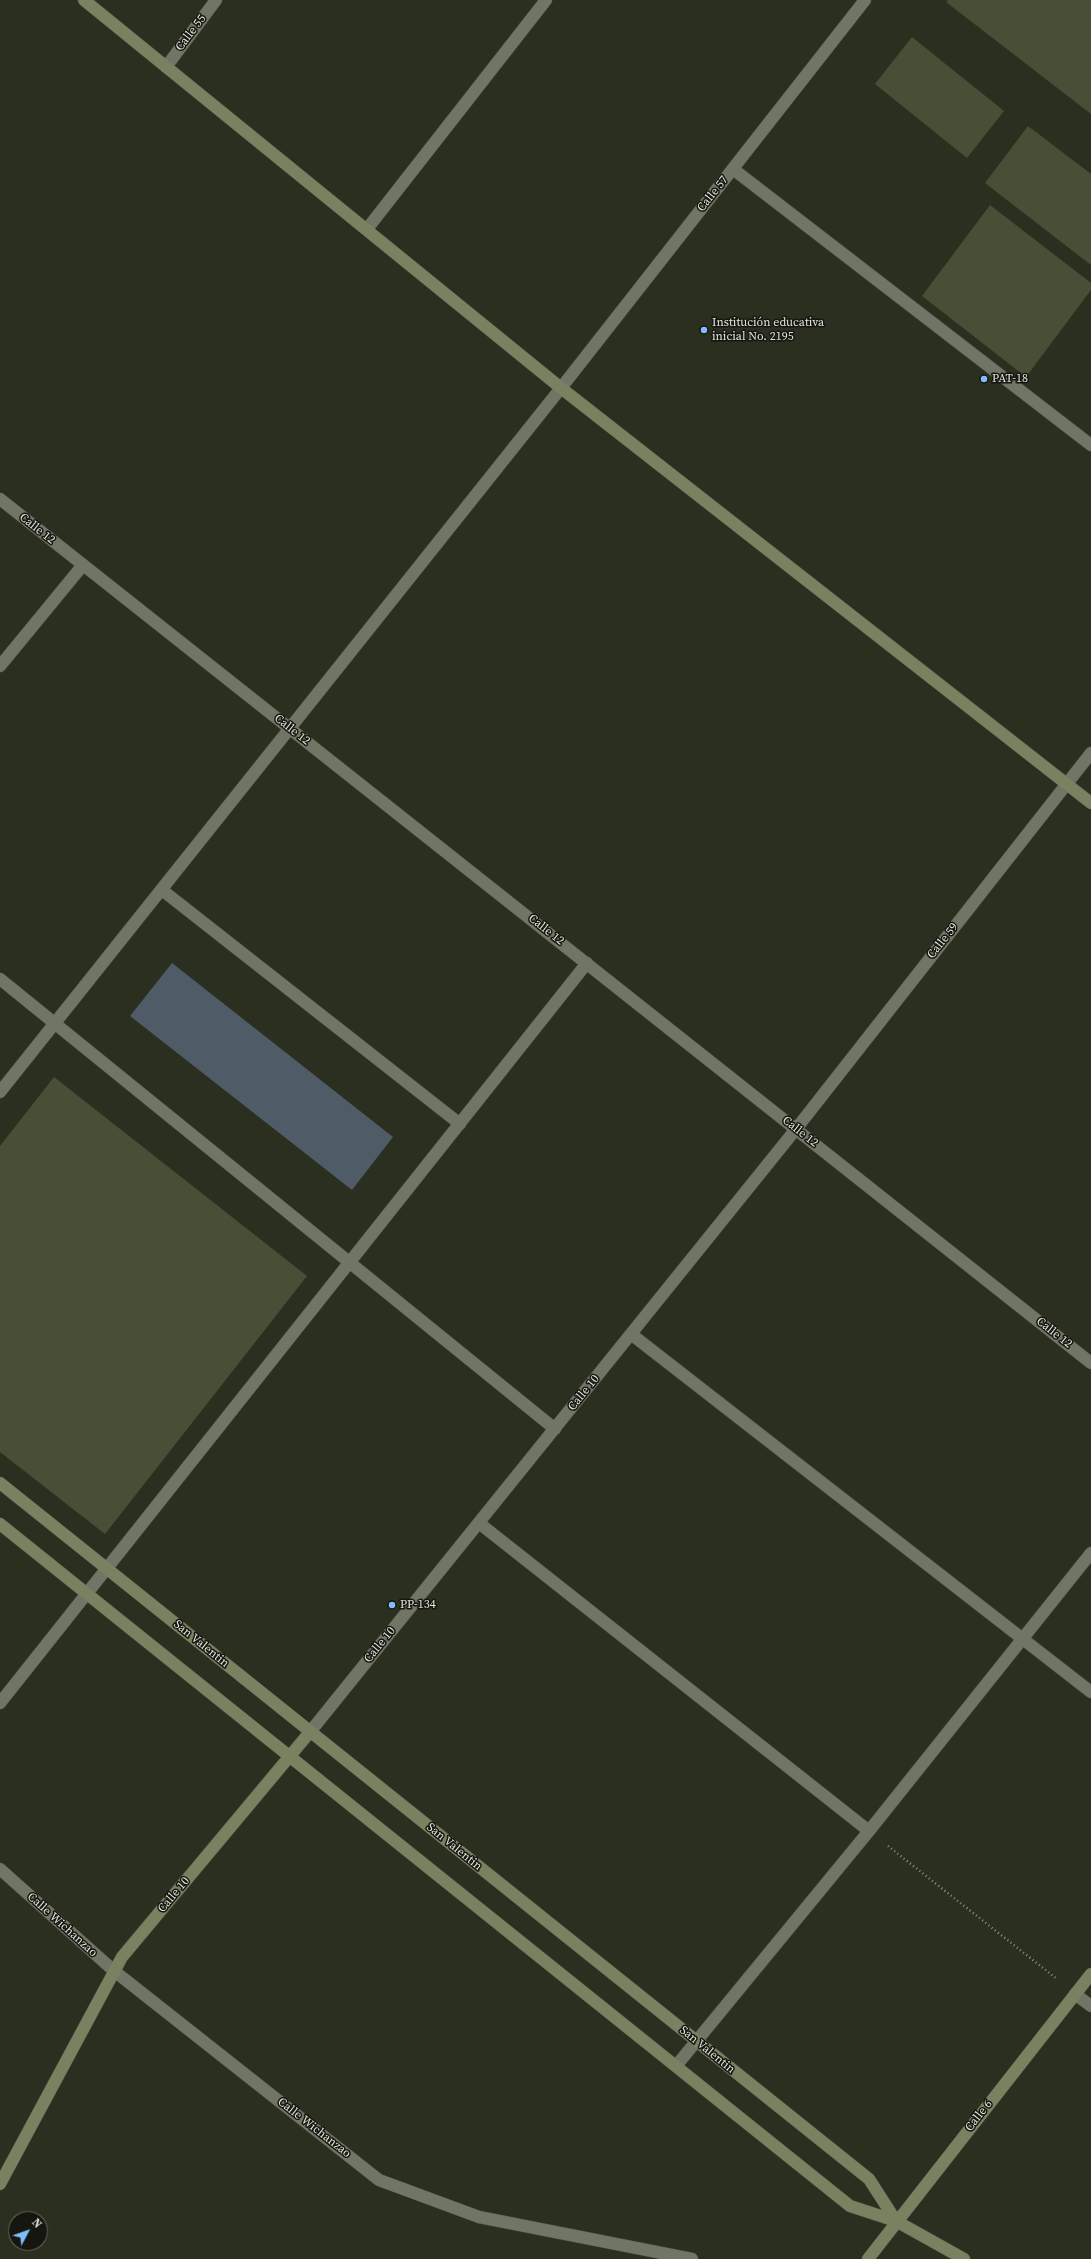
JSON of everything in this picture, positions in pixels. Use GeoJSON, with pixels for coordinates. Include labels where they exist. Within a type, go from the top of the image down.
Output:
{"type":"FeatureCollection","features":[{"type":"Feature","properties":{"kind":"street"},"geometry":{"type":"LineString","coordinates":[[84,0],[561,388],[1091,803]]}},
{"type":"Feature","properties":{"kind":"street","name":"Calle 55"},"geometry":{"type":"LineString","coordinates":[[166,67],[216,0]]}},
{"type":"Feature","properties":{"kind":"street"},"geometry":{"type":"LineString","coordinates":[[367,229],[546,0]]}},
{"type":"Feature","properties":{"kind":"street","name":"Calle 57"},"geometry":{"type":"LineString","coordinates":[[0,1092],[561,388],[865,0]]}},
{"type":"Feature","properties":{"kind":"street"},"geometry":{"type":"LineString","coordinates":[[732,169],[1091,445]]}},
{"type":"Feature","properties":{"kind":"street","name":"Calle 12"},"geometry":{"type":"LineString","coordinates":[[0,499],[1091,1363]]}},
{"type":"Feature","properties":{"kind":"street"},"geometry":{"type":"LineString","coordinates":[[0,666],[83,565]]}},
{"type":"Feature","properties":{"kind":"street","name":"Calle 59"},"geometry":{"type":"LineString","coordinates":[[796,1129],[1091,753]]}},
{"type":"Feature","properties":{"kind":"street"},"geometry":{"type":"LineString","coordinates":[[162,890],[460,1124]]}},
{"type":"Feature","properties":{"kind":"street"},"geometry":{"type":"LineString","coordinates":[[0,1703],[587,963]]}},
{"type":"Feature","properties":{"kind":"street"},"geometry":{"type":"LineString","coordinates":[[0,979],[555,1428]]}},
{"type":"Feature","properties":{"kind":"street","name":"Calle 10"},"geometry":{"type":"LineString","coordinates":[[0,2184],[113,1970],[122,1957],[290,1759],[310,1732],[796,1129]]}},
{"type":"Feature","properties":{"kind":"street"},"geometry":{"type":"LineString","coordinates":[[632,1334],[1091,1692]]}},
{"type":"Feature","properties":{"kind":"street","name":"San Valentin"},"geometry":{"type":"LineString","coordinates":[[0,1483],[869,2180],[896,2221]]}},
{"type":"Feature","properties":{"kind":"street"},"geometry":{"type":"LineString","coordinates":[[479,1523],[869,1831]]}},
{"type":"Feature","properties":{"kind":"street","name":"San Valentin"},"geometry":{"type":"LineString","coordinates":[[0,1524],[290,1759],[850,2206],[896,2221],[964,2259]]}},
{"type":"Feature","properties":{"kind":"street"},"geometry":{"type":"LineString","coordinates":[[676,2066],[695,2040],[869,1831],[1022,1638],[1091,1554]]}},
{"type":"Feature","properties":{"kind":"street","name":"Calle Wichanzao"},"geometry":{"type":"LineString","coordinates":[[0,1869],[113,1970],[379,2180],[479,2217],[692,2259]]}},
{"type":"Feature","properties":{"kind":"street","name":"Calle 6"},"geometry":{"type":"LineString","coordinates":[[868,2259],[896,2221],[1091,1974]]}},
{"type":"Feature","properties":{"kind":"street"},"geometry":{"type":"LineString","coordinates":[[1075,1994],[1091,2006]]}},
{"type":"Feature","properties":{"kind":"path"},"geometry":{"type":"LineString","coordinates":[[869,1831],[1075,1994]]}},
{"type":"Feature","properties":{"kind":"green space"},"geometry":{"type":"Polygon","coordinates":[[[948,0],[1091,0],[1091,114],[946,2],[948,0]]]}},
{"type":"Feature","properties":{"kind":"green space"},"geometry":{"type":"Polygon","coordinates":[[[912,37],[1004,111],[967,158],[875,84],[912,37]]]}},
{"type":"Feature","properties":{"kind":"green space"},"geometry":{"type":"Polygon","coordinates":[[[1028,126],[1091,174],[1091,265],[985,183],[1028,126]]]}},
{"type":"Feature","properties":{"kind":"green space"},"geometry":{"type":"Polygon","coordinates":[[[990,205],[1091,283],[1091,290],[1026,377],[922,296],[990,205]]]}},
{"type":"Feature","properties":{"kind":"green space"},"geometry":{"type":"Polygon","coordinates":[[[54,1077],[307,1276],[105,1534],[0,1452],[0,1146],[54,1077]]]}},
{"type":"Feature","properties":{"kind":"building"},"geometry":{"type":"Polygon","coordinates":[[[172,963],[393,1137],[352,1190],[130,1016],[172,963]]]}},
{"type":"Feature","properties":{"kind":"place","name":"Institución educativa inicial No. 2195"},"geometry":{"type":"Point","coordinates":[704,330]}},
{"type":"Feature","properties":{"kind":"place","name":"PAT-18"},"geometry":{"type":"Point","coordinates":[984,379]}},
{"type":"Feature","properties":{"kind":"place","name":"PP-134"},"geometry":{"type":"Point","coordinates":[392,1605]}}]}
